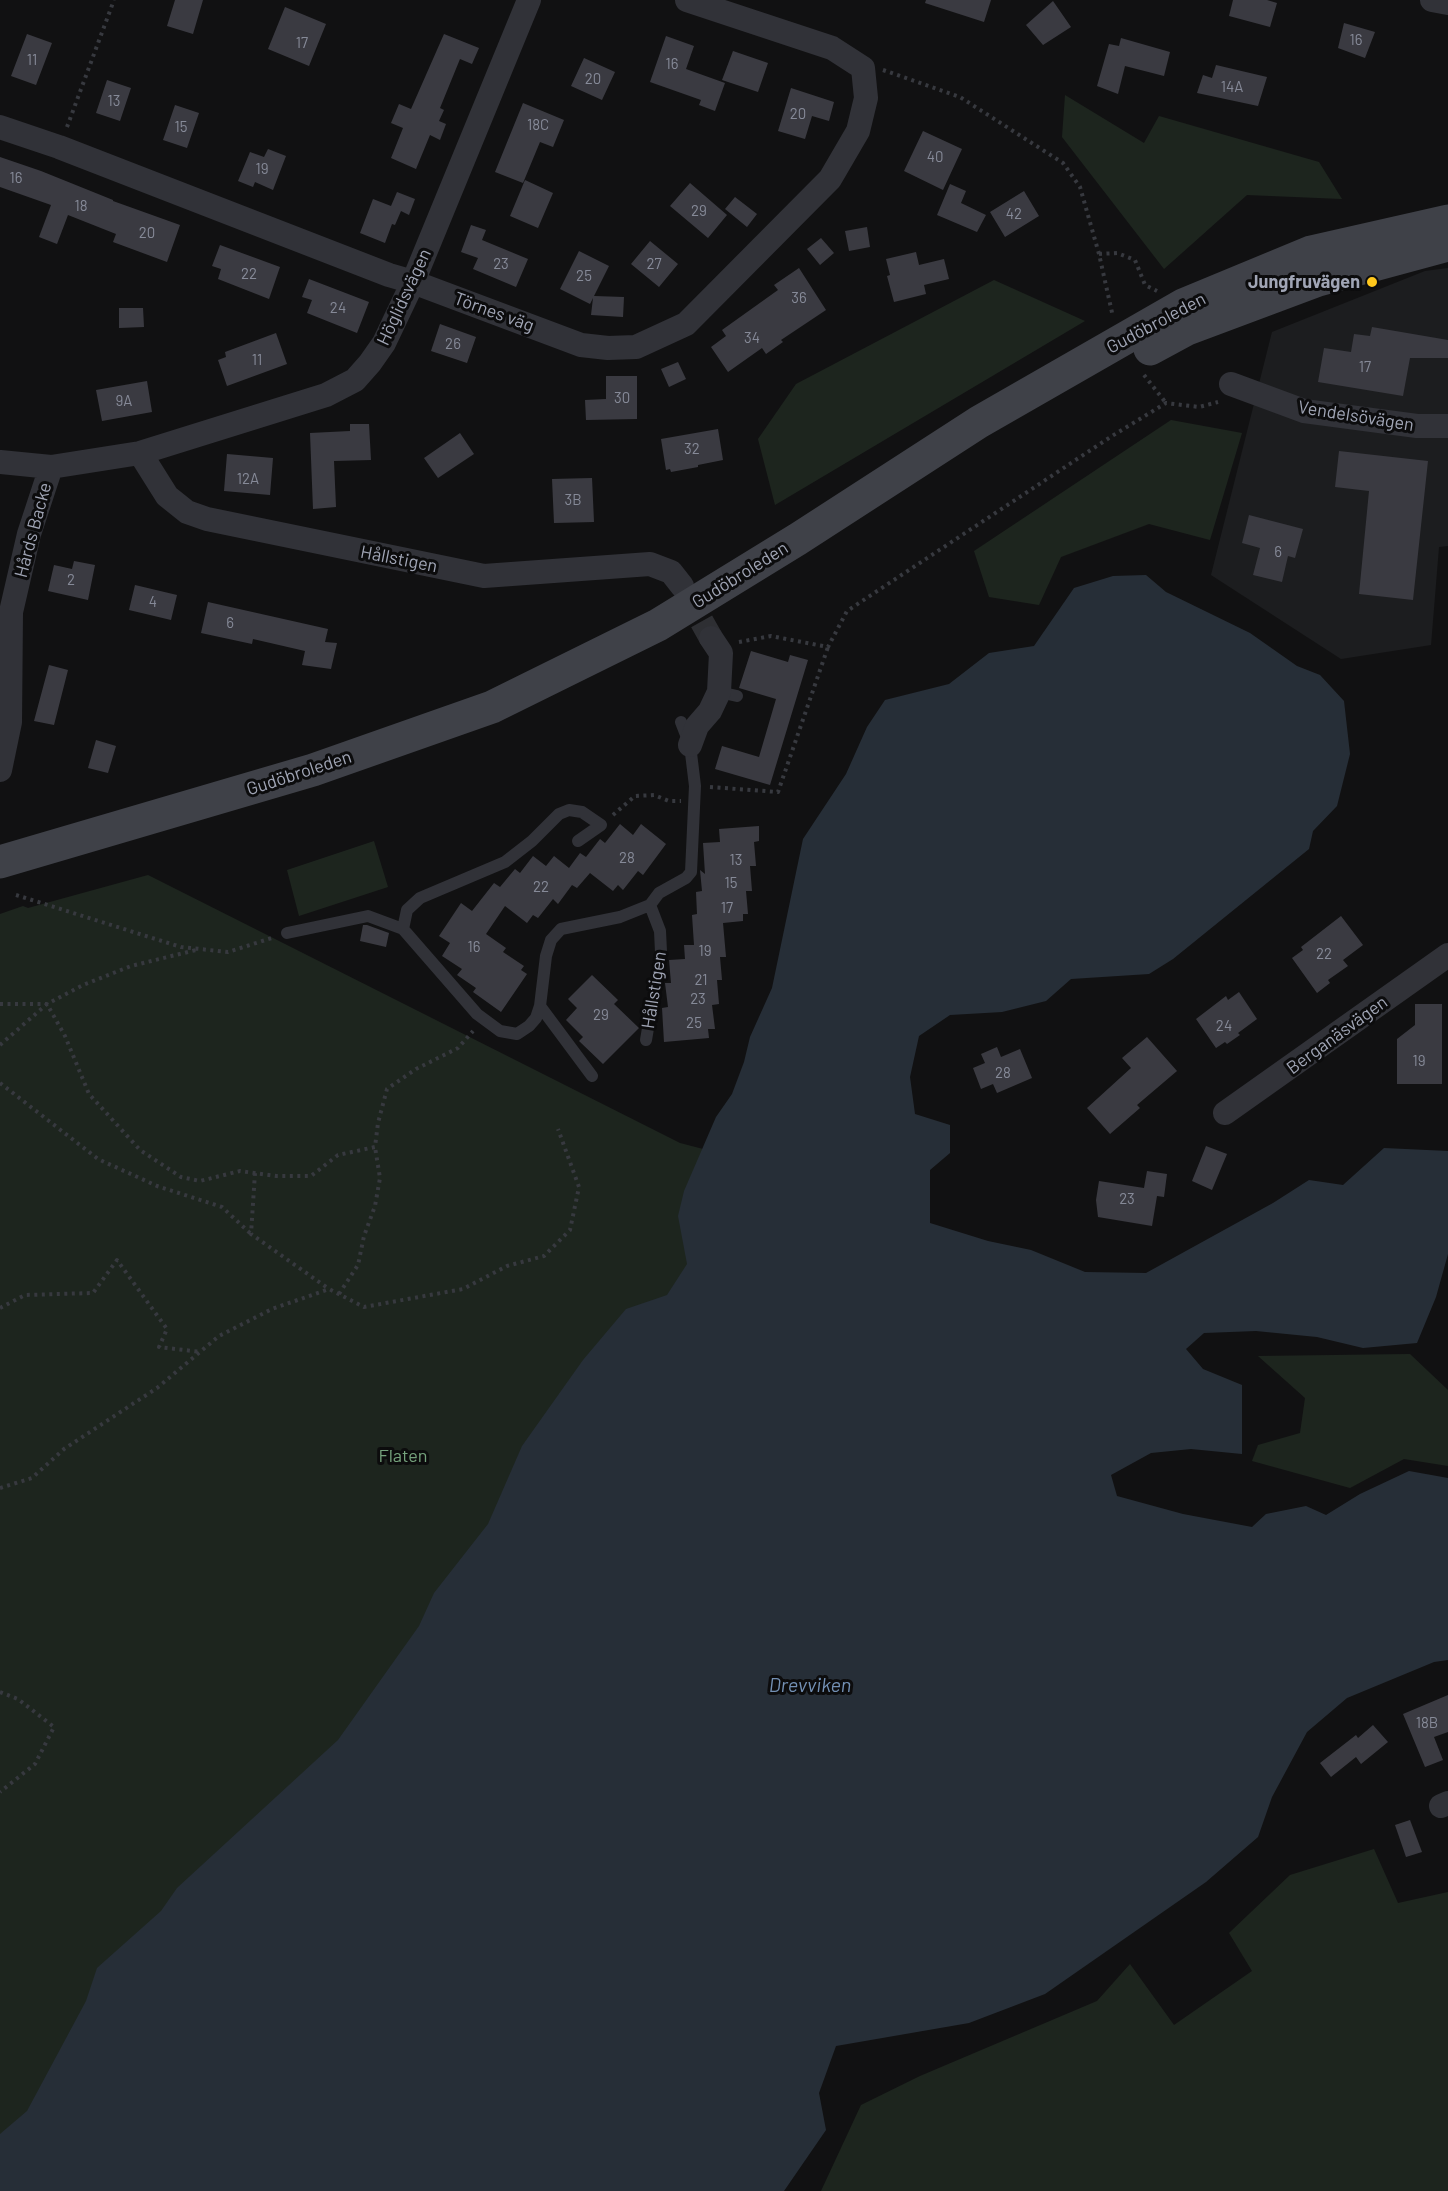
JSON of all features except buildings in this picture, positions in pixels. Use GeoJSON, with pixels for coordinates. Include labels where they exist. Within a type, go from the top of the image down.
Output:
{"type":"FeatureCollection","features":[{"type":"Feature","properties":{"kind":"main road","name":"Gudöbroleden"},"geometry":{"type":"LineString","coordinates":[[0,862],[313,770],[492,707],[658,625],[798,539],[979,422],[1183,305],[1311,252],[1448,222]]}},
{"type":"Feature","properties":{"kind":"main road","name":"Gudöbroleden"},"geometry":{"type":"LineString","coordinates":[[8,889],[497,725],[667,638],[990,436],[1186,329],[1318,280],[1448,245]]}},
{"type":"Feature","properties":{"kind":"street","name":"Höglidsvägen"},"geometry":{"type":"LineString","coordinates":[[0,462],[51,467],[140,453],[326,394],[355,380],[384,343],[413,282],[529,0]]}},
{"type":"Feature","properties":{"kind":"street"},"geometry":{"type":"LineString","coordinates":[[687,0],[832,48],[863,68]]}},
{"type":"Feature","properties":{"kind":"street"},"geometry":{"type":"LineString","coordinates":[[1432,0],[1448,3]]}},
{"type":"Feature","properties":{"kind":"street","name":"Törnes väg"},"geometry":{"type":"LineString","coordinates":[[0,127],[59,147],[378,271],[581,345],[608,348],[636,347],[686,324],[830,179],[858,131],[866,98],[863,68]]}},
{"type":"Feature","properties":{"kind":"street","name":"Vendelsövägen"},"geometry":{"type":"LineString","coordinates":[[1231,384],[1304,411],[1417,426],[1448,426]]}},
{"type":"Feature","properties":{"kind":"street","name":"Hållstigen"},"geometry":{"type":"LineString","coordinates":[[140,453],[167,496],[187,512],[207,519],[484,576],[650,564],[671,572],[682,586]]}},
{"type":"Feature","properties":{"kind":"street","name":"Hårds Backe"},"geometry":{"type":"LineString","coordinates":[[0,770],[10,722],[11,612],[29,534],[51,467]]}},
{"type":"Feature","properties":{"kind":"street"},"geometry":{"type":"LineString","coordinates":[[690,745],[697,726],[728,694],[716,645]]}},
{"type":"Feature","properties":{"kind":"street","name":"Berganäsvägen"},"geometry":{"type":"LineString","coordinates":[[1225,1113],[1448,955]]}},
{"type":"Feature","properties":{"kind":"lane"},"geometry":{"type":"LineString","coordinates":[[287,933],[368,916],[403,929],[477,1014],[500,1032],[517,1034],[536,1018],[540,1006],[546,956],[551,940],[561,929],[620,917],[650,905],[659,893],[686,878],[691,872],[695,786],[690,745],[681,722]]}},
{"type":"Feature","properties":{"kind":"lane"},"geometry":{"type":"LineString","coordinates":[[403,929],[407,910],[420,898],[505,862],[532,841],[559,814],[569,810],[582,812],[601,825],[578,841]]}},
{"type":"Feature","properties":{"kind":"lane","name":"Hållstigen"},"geometry":{"type":"LineString","coordinates":[[646,1040],[661,952],[660,931],[650,905]]}},
{"type":"Feature","properties":{"kind":"lane"},"geometry":{"type":"LineString","coordinates":[[540,1006],[592,1076]]}},
{"type":"Feature","properties":{"kind":"path"},"geometry":{"type":"LineString","coordinates":[[59,147],[114,0]]}},
{"type":"Feature","properties":{"kind":"path"},"geometry":{"type":"LineString","coordinates":[[863,68],[874,67],[960,97],[1063,163],[1080,187],[1099,254],[1114,321]]}},
{"type":"Feature","properties":{"kind":"path"},"geometry":{"type":"LineString","coordinates":[[1099,254],[1117,253],[1135,260],[1144,285],[1157,291],[1167,287]]}},
{"type":"Feature","properties":{"kind":"path"},"geometry":{"type":"LineString","coordinates":[[1141,370],[1166,403]]}},
{"type":"Feature","properties":{"kind":"path"},"geometry":{"type":"LineString","coordinates":[[695,786],[778,792],[828,647],[848,611],[1112,436],[1166,403],[1199,407],[1254,392]]}},
{"type":"Feature","properties":{"kind":"path"},"geometry":{"type":"LineString","coordinates":[[716,645],[771,636],[828,647]]}},
{"type":"Feature","properties":{"kind":"path"},"geometry":{"type":"LineString","coordinates":[[601,825],[635,796],[654,795],[669,801],[694,801]]}},
{"type":"Feature","properties":{"kind":"path"},"geometry":{"type":"LineString","coordinates":[[8,889],[181,947],[228,952],[287,933]]}},
{"type":"Feature","properties":{"kind":"path"},"geometry":{"type":"LineString","coordinates":[[0,1045],[47,1004],[83,985],[131,966],[199,949]]}},
{"type":"Feature","properties":{"kind":"path"},"geometry":{"type":"LineString","coordinates":[[0,1004],[47,1004]]}},
{"type":"Feature","properties":{"kind":"path"},"geometry":{"type":"LineString","coordinates":[[47,1004],[65,1036],[89,1094],[140,1150],[181,1178],[200,1181],[240,1171],[311,1176],[338,1155],[375,1147]]}},
{"type":"Feature","properties":{"kind":"path"},"geometry":{"type":"LineString","coordinates":[[339,1294],[358,1265],[364,1236],[375,1206],[380,1178],[375,1147],[378,1123],[387,1089],[416,1069],[458,1048],[483,1018]]}},
{"type":"Feature","properties":{"kind":"path"},"geometry":{"type":"LineString","coordinates":[[0,1083],[98,1159],[157,1186],[222,1208],[251,1234],[329,1289],[364,1307],[463,1289],[507,1266],[544,1256],[570,1230],[579,1187],[558,1129]]}},
{"type":"Feature","properties":{"kind":"path"},"geometry":{"type":"LineString","coordinates":[[251,1234],[255,1173]]}},
{"type":"Feature","properties":{"kind":"path"},"geometry":{"type":"LineString","coordinates":[[0,1308],[25,1295],[93,1293],[117,1260],[167,1329],[159,1347],[201,1352]]}},
{"type":"Feature","properties":{"kind":"path"},"geometry":{"type":"LineString","coordinates":[[0,1488],[32,1478],[64,1449],[157,1388],[219,1336],[272,1309],[329,1289]]}},
{"type":"Feature","properties":{"kind":"path"},"geometry":{"type":"LineString","coordinates":[[0,1692],[18,1698],[54,1727],[34,1764],[0,1792]]}},
{"type":"Feature","properties":{"kind":"shaded area"},"geometry":{"type":"Polygon","coordinates":[[[1448,268],[1448,546],[1439,547],[1431,645],[1341,659],[1211,575],[1272,332],[1425,271],[1448,268]]]}},
{"type":"Feature","properties":{"kind":"green space"},"geometry":{"type":"Polygon","coordinates":[[[1065,95],[1144,143],[1159,116],[1319,162],[1342,199],[1247,195],[1164,269],[1062,137],[1065,95]]]}},
{"type":"Feature","properties":{"kind":"green space"},"geometry":{"type":"Polygon","coordinates":[[[994,280],[1085,321],[775,505],[758,439],[796,384],[994,280]]]}},
{"type":"Feature","properties":{"kind":"green space"},"geometry":{"type":"Polygon","coordinates":[[[1171,420],[1242,433],[1210,540],[1149,524],[1061,557],[1039,605],[989,597],[974,551],[1171,420]]]}},
{"type":"Feature","properties":{"kind":"green space"},"geometry":{"type":"Polygon","coordinates":[[[374,841],[388,887],[299,916],[287,870],[374,841]]]}},
{"type":"Feature","properties":{"kind":"green space","name":"Flaten"},"geometry":{"type":"Polygon","coordinates":[[[148,875],[680,1143],[826,1181],[0,2191],[0,914],[23,906],[28,908],[148,875]]]}},
{"type":"Feature","properties":{"kind":"green space"},"geometry":{"type":"Polygon","coordinates":[[[1410,1354],[1448,1390],[1448,1466],[1404,1459],[1350,1488],[1252,1461],[1258,1445],[1300,1433],[1305,1398],[1258,1356],[1410,1354]]]}},
{"type":"Feature","properties":{"kind":"green space"},"geometry":{"type":"Polygon","coordinates":[[[1374,1849],[1398,1903],[1448,1892],[1448,2191],[821,2191],[861,2105],[920,2076],[1097,2001],[1130,1964],[1174,2025],[1252,1971],[1229,1933],[1290,1875],[1374,1849]]]}},
{"type":"Feature","properties":{"kind":"water","name":"Drevviken"},"geometry":{"type":"Polygon","coordinates":[[[1146,575],[1166,592],[1250,633],[1297,666],[1320,675],[1344,701],[1350,754],[1337,806],[1313,831],[1309,849],[1173,959],[1149,974],[1071,979],[1046,1001],[1002,1012],[950,1015],[919,1036],[910,1077],[915,1114],[950,1125],[950,1153],[930,1170],[930,1223],[988,1241],[1031,1250],[1085,1272],[1146,1273],[1273,1203],[1309,1180],[1343,1185],[1384,1148],[1448,1151],[1448,1254],[1436,1297],[1417,1343],[1363,1348],[1317,1337],[1256,1331],[1204,1333],[1186,1349],[1203,1369],[1242,1385],[1242,1454],[1191,1449],[1151,1453],[1111,1475],[1117,1496],[1183,1514],[1252,1527],[1266,1514],[1306,1506],[1326,1515],[1360,1494],[1409,1471],[1448,1478],[1448,1660],[1434,1662],[1347,1698],[1307,1732],[1272,1797],[1258,1837],[1206,1882],[1045,1994],[969,2023],[836,2046],[819,2093],[826,2130],[784,2191],[0,2191],[0,2134],[27,2111],[86,2001],[97,1968],[161,1911],[177,1888],[338,1740],[419,1626],[434,1593],[488,1524],[522,1446],[583,1360],[626,1309],[667,1295],[687,1264],[678,1216],[684,1191],[716,1117],[732,1094],[744,1062],[750,1037],[772,988],[803,839],[846,774],[867,727],[885,700],[949,684],[989,653],[1034,646],[1074,588],[1113,576],[1146,575]]]}},
{"type":"Feature","properties":{"kind":"tunnel"},"geometry":{"type":"LineString","coordinates":[[684,590],[711,638]]}},
{"type":"Feature","properties":{"kind":"place","name":"Jungfruvägen"},"geometry":{"type":"Point","coordinates":[1372,282]}}]}
